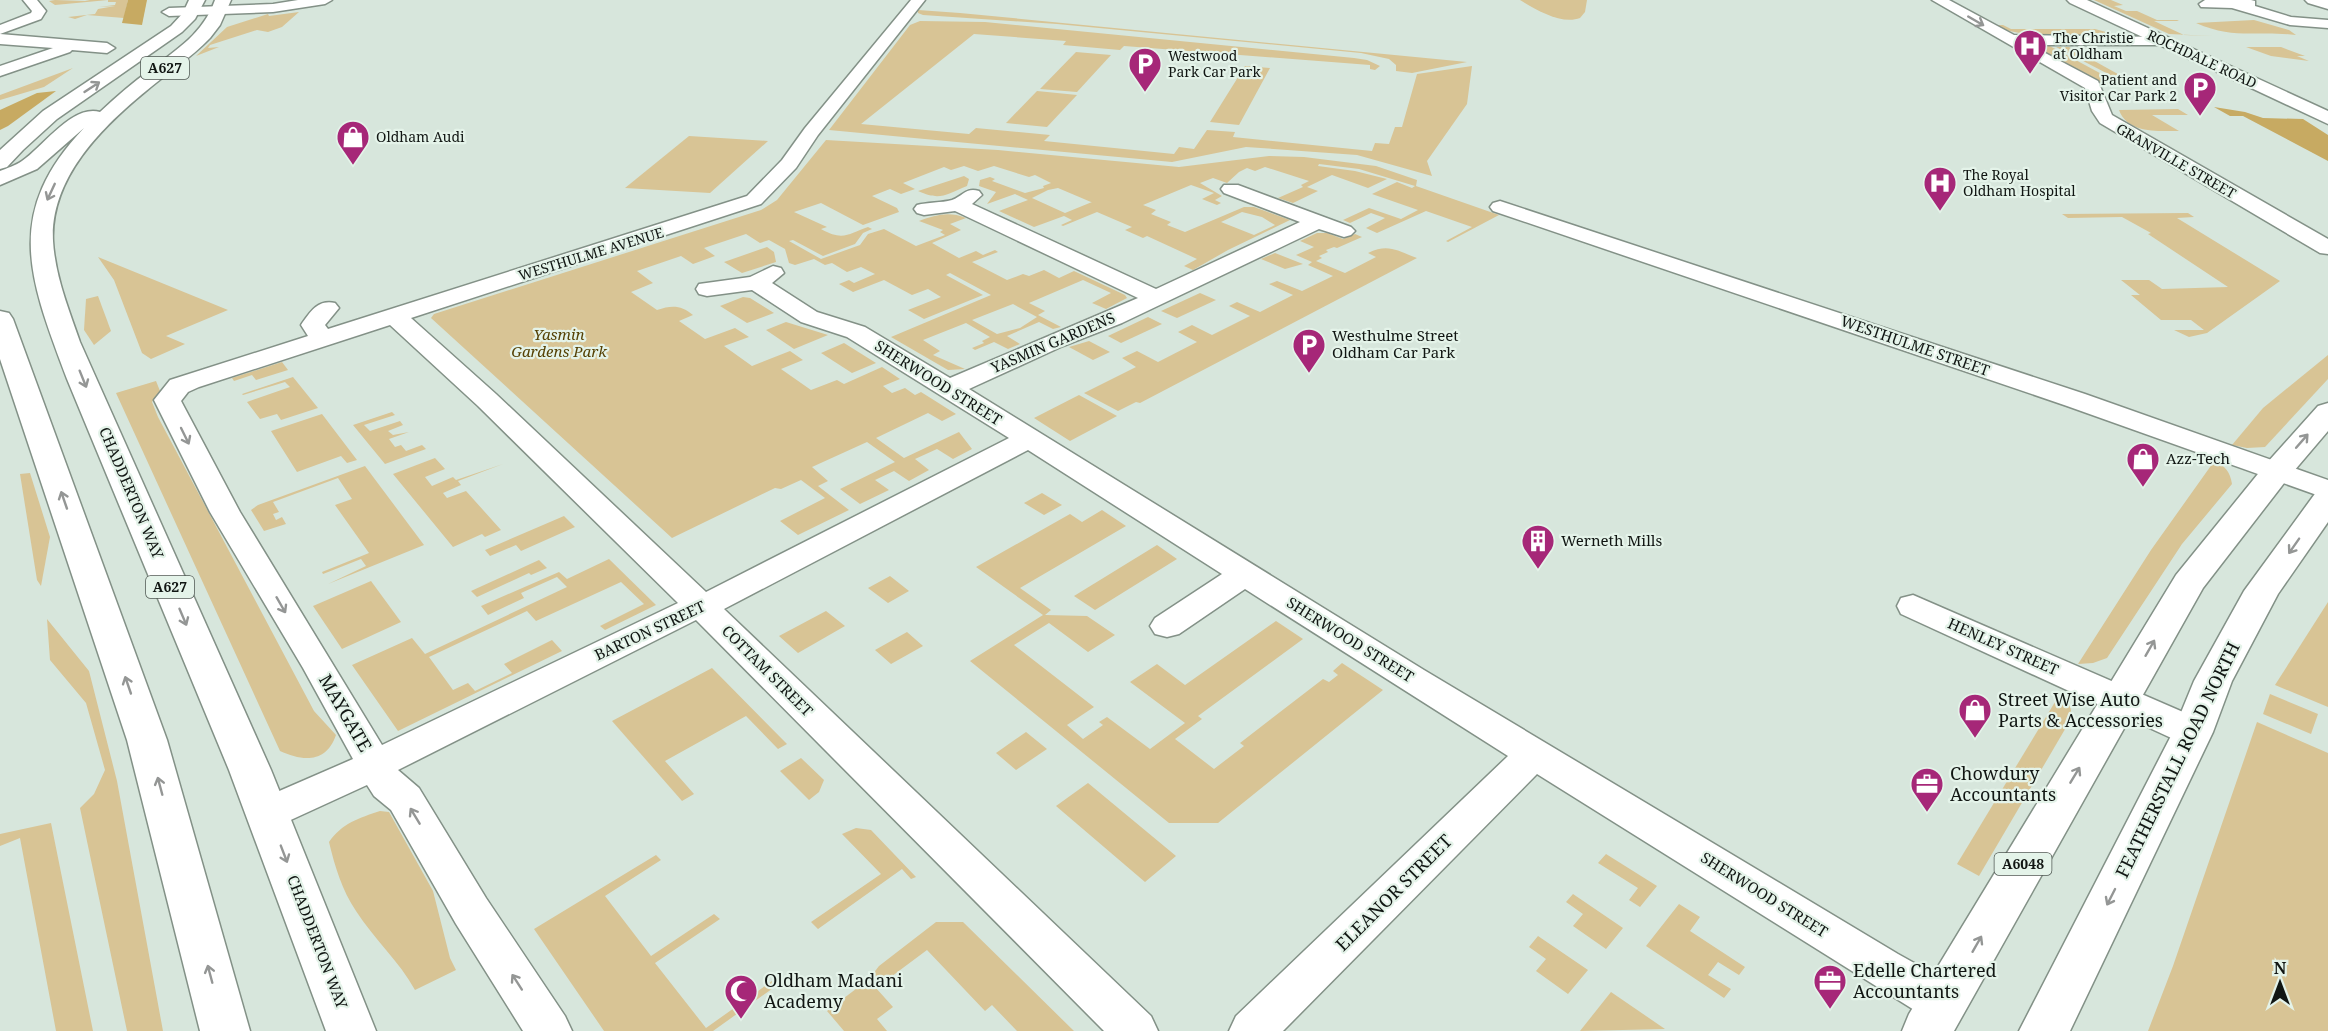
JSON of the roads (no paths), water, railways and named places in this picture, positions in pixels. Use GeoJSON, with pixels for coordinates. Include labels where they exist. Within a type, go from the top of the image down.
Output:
{"type":"FeatureCollection","features":[{"type":"Feature","properties":{"kind":"main road","name":"ROCHDALE ROAD"},"geometry":{"type":"LineString","coordinates":[[2075,0],[2328,118]]}},
{"type":"Feature","properties":{"kind":"main road"},"geometry":{"type":"LineString","coordinates":[[2313,0],[2328,4]]}},
{"type":"Feature","properties":{"kind":"main road","name":"A627"},"geometry":{"type":"LineString","coordinates":[[145,49],[145,41],[164,22],[170,6]]}},
{"type":"Feature","properties":{"kind":"main road","name":"A627"},"geometry":{"type":"LineString","coordinates":[[4,155],[43,119],[145,49],[161,42],[194,6]]}},
{"type":"Feature","properties":{"kind":"main road","name":"CHADDERTON WAY"},"geometry":{"type":"LineString","coordinates":[[219,12],[183,55],[156,74],[115,109],[62,171],[48,198],[42,220],[46,276],[57,313],[86,387],[268,813],[351,1031]]}},
{"type":"Feature","properties":{"kind":"main road","name":"A627"},"geometry":{"type":"LineString","coordinates":[[49,147],[83,120],[115,109]]}},
{"type":"Feature","properties":{"kind":"main road"},"geometry":{"type":"LineString","coordinates":[[4,155],[83,144]]}},
{"type":"Feature","properties":{"kind":"main road"},"geometry":{"type":"LineString","coordinates":[[0,179],[30,165],[49,147]]}},
{"type":"Feature","properties":{"kind":"main road"},"geometry":{"type":"LineString","coordinates":[[0,319],[147,740],[225,1031]]}},
{"type":"Feature","properties":{"kind":"main road","name":"A6048"},"geometry":{"type":"LineString","coordinates":[[1935,1017],[2188,584],[2277,471],[2328,412]]}},
{"type":"Feature","properties":{"kind":"main road","name":"FEATHERSTALL ROAD NORTH"},"geometry":{"type":"LineString","coordinates":[[2044,1031],[2193,732],[2213,681],[2262,591],[2328,498]]}},
{"type":"Feature","properties":{"kind":"street"},"geometry":{"type":"LineString","coordinates":[[0,30],[30,20],[38,14],[38,8],[30,0]]}},
{"type":"Feature","properties":{"kind":"street"},"geometry":{"type":"LineString","coordinates":[[170,6],[194,6],[219,12],[273,8],[325,0]]}},
{"type":"Feature","properties":{"kind":"street","name":"WESTHULME AVENUE"},"geometry":{"type":"LineString","coordinates":[[179,386],[322,338],[737,208],[754,200],[789,164],[811,132],[918,0]]}},
{"type":"Feature","properties":{"kind":"street","name":"GRANVILLE STREET"},"geometry":{"type":"LineString","coordinates":[[1939,0],[2092,85],[2097,96],[2099,112],[2106,119],[2328,248]]}},
{"type":"Feature","properties":{"kind":"street"},"geometry":{"type":"LineString","coordinates":[[2206,4],[2250,4]]}},
{"type":"Feature","properties":{"kind":"street"},"geometry":{"type":"LineString","coordinates":[[2233,4],[2288,24],[2328,24]]}},
{"type":"Feature","properties":{"kind":"street"},"geometry":{"type":"LineString","coordinates":[[0,39],[107,48]]}},
{"type":"Feature","properties":{"kind":"street"},"geometry":{"type":"LineString","coordinates":[[2013,40],[2161,40]]}},
{"type":"Feature","properties":{"kind":"street"},"geometry":{"type":"LineString","coordinates":[[0,71],[75,45]]}},
{"type":"Feature","properties":{"kind":"street"},"geometry":{"type":"LineString","coordinates":[[1238,195],[1344,231]]}},
{"type":"Feature","properties":{"kind":"street"},"geometry":{"type":"LineString","coordinates":[[924,208],[965,200],[1030,238],[1157,298]]}},
{"type":"Feature","properties":{"kind":"street","name":"WESTHULME STREET"},"geometry":{"type":"LineString","coordinates":[[1500,207],[2076,400],[2328,490]]}},
{"type":"Feature","properties":{"kind":"street","name":"YASMIN GARDENS"},"geometry":{"type":"LineString","coordinates":[[950,388],[1157,298],[1318,221]]}},
{"type":"Feature","properties":{"kind":"street"},"geometry":{"type":"LineString","coordinates":[[1067,256],[1090,246]]}},
{"type":"Feature","properties":{"kind":"street","name":"SHERWOOD STREET"},"geometry":{"type":"LineString","coordinates":[[707,289],[765,278],[809,317],[856,332],[950,388],[1245,574],[1873,962],[1935,1017]]}},
{"type":"Feature","properties":{"kind":"street"},"geometry":{"type":"LineString","coordinates":[[322,338],[313,326],[327,308]]}},
{"type":"Feature","properties":{"kind":"street","name":"COTTAM STREET"},"geometry":{"type":"LineString","coordinates":[[394,316],[487,400],[701,606],[1135,1031]]}},
{"type":"Feature","properties":{"kind":"street","name":"MAYGATE"},"geometry":{"type":"LineString","coordinates":[[179,386],[167,400],[225,512],[320,668],[388,786],[405,799],[471,911],[549,1031]]}},
{"type":"Feature","properties":{"kind":"street","name":"BARTON STREET"},"geometry":{"type":"LineString","coordinates":[[268,813],[375,765],[678,615],[701,606],[1028,439]]}},
{"type":"Feature","properties":{"kind":"street"},"geometry":{"type":"LineString","coordinates":[[1167,626],[1245,574]]}},
{"type":"Feature","properties":{"kind":"street","name":"HENLEY STREET"},"geometry":{"type":"LineString","coordinates":[[1913,606],[2193,732]]}},
{"type":"Feature","properties":{"kind":"street","name":"ELEANOR STREET"},"geometry":{"type":"LineString","coordinates":[[1252,1031],[1535,753]]}},
{"type":"Feature","properties":{"kind":"place","name":"The Christie at Oldham"},"geometry":{"type":"Point","coordinates":[2030,75]}},
{"type":"Feature","properties":{"kind":"place","name":"Westwood Park Car Park"},"geometry":{"type":"Point","coordinates":[1145,93]}},
{"type":"Feature","properties":{"kind":"place","name":"Patient and Visitor Car Park 2"},"geometry":{"type":"Point","coordinates":[2200,117]}},
{"type":"Feature","properties":{"kind":"place","name":"Oldham Audi"},"geometry":{"type":"Point","coordinates":[353,166]}},
{"type":"Feature","properties":{"kind":"place","name":"The Royal Oldham Hospital"},"geometry":{"type":"Point","coordinates":[1940,212]}},
{"type":"Feature","properties":{"kind":"place","name":"Westhulme Street Oldham Car Park"},"geometry":{"type":"Point","coordinates":[1309,374]}},
{"type":"Feature","properties":{"kind":"place","name":"Azz-Tech"},"geometry":{"type":"Point","coordinates":[2143,488]}},
{"type":"Feature","properties":{"kind":"place","name":"Werneth Mills"},"geometry":{"type":"Point","coordinates":[1538,570]}},
{"type":"Feature","properties":{"kind":"place","name":"Street Wise Auto Parts & Accessories"},"geometry":{"type":"Point","coordinates":[1975,739]}},
{"type":"Feature","properties":{"kind":"place","name":"Chowdury Accountants"},"geometry":{"type":"Point","coordinates":[1927,813]}},
{"type":"Feature","properties":{"kind":"place","name":"Edelle Chartered Accountants"},"geometry":{"type":"Point","coordinates":[1830,1010]}},
{"type":"Feature","properties":{"kind":"place","name":"Oldham Madani Academy"},"geometry":{"type":"Point","coordinates":[741,1020]}},
{"type":"Feature","properties":{"kind":"park label","name":"Yasmin Gardens Park"},"geometry":{"type":"Point","coordinates":[559,344]}}]}
